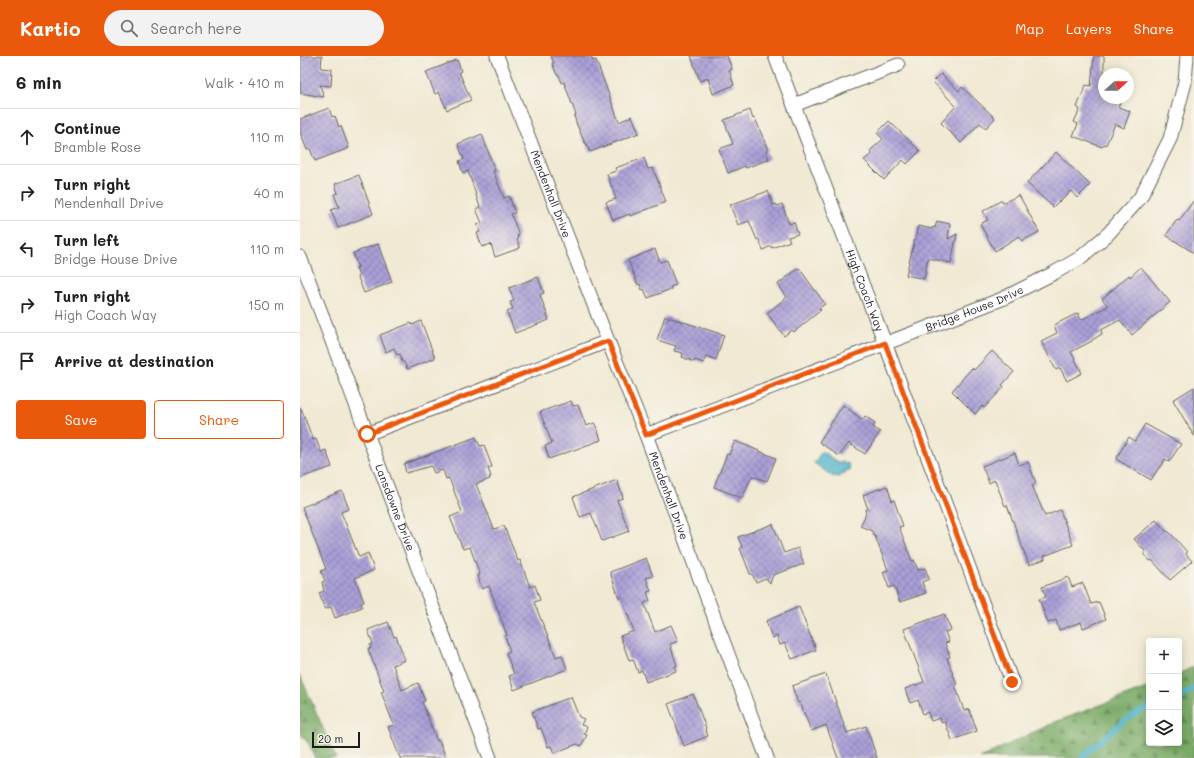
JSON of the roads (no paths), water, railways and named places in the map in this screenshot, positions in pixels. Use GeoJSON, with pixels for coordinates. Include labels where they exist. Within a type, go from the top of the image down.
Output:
{"type":"FeatureCollection","features":[{"type":"Feature","properties":{"kind":"street","name":"Mendenhall Drive"},"geometry":{"type":"LineString","coordinates":[[497,56],[646,435],[767,758]]}},
{"type":"Feature","properties":{"kind":"street","name":"High Coach Way"},"geometry":{"type":"LineString","coordinates":[[775,56],[885,343],[1012,682]]}},
{"type":"Feature","properties":{"kind":"street","name":"Bridge House Drive"},"geometry":{"type":"LineString","coordinates":[[646,435],[1002,299],[1047,277],[1080,258],[1108,234],[1140,198],[1170,139],[1185,82],[1187,56]]}},
{"type":"Feature","properties":{"kind":"street"},"geometry":{"type":"LineString","coordinates":[[794,105],[898,65]]}},
{"type":"Feature","properties":{"kind":"street","name":"Lansdowne Drive"},"geometry":{"type":"LineString","coordinates":[[300,257],[490,758]]}},
{"type":"Feature","properties":{"kind":"street"},"geometry":{"type":"LineString","coordinates":[[367,434],[608,341]]}},
{"type":"Feature","properties":{"kind":"water"},"geometry":{"type":"Polygon","coordinates":[[[822,451],[837,462],[843,462],[844,464],[848,463],[850,470],[846,471],[839,477],[832,476],[814,463],[822,451]]]}},
{"type":"Feature","properties":{"kind":"waterway"},"geometry":{"type":"LineString","coordinates":[[1182,698],[1194,688]]}},
{"type":"Feature","properties":{"kind":"waterway"},"geometry":{"type":"LineString","coordinates":[[1081,758],[1123,722],[1146,709]]}}]}
